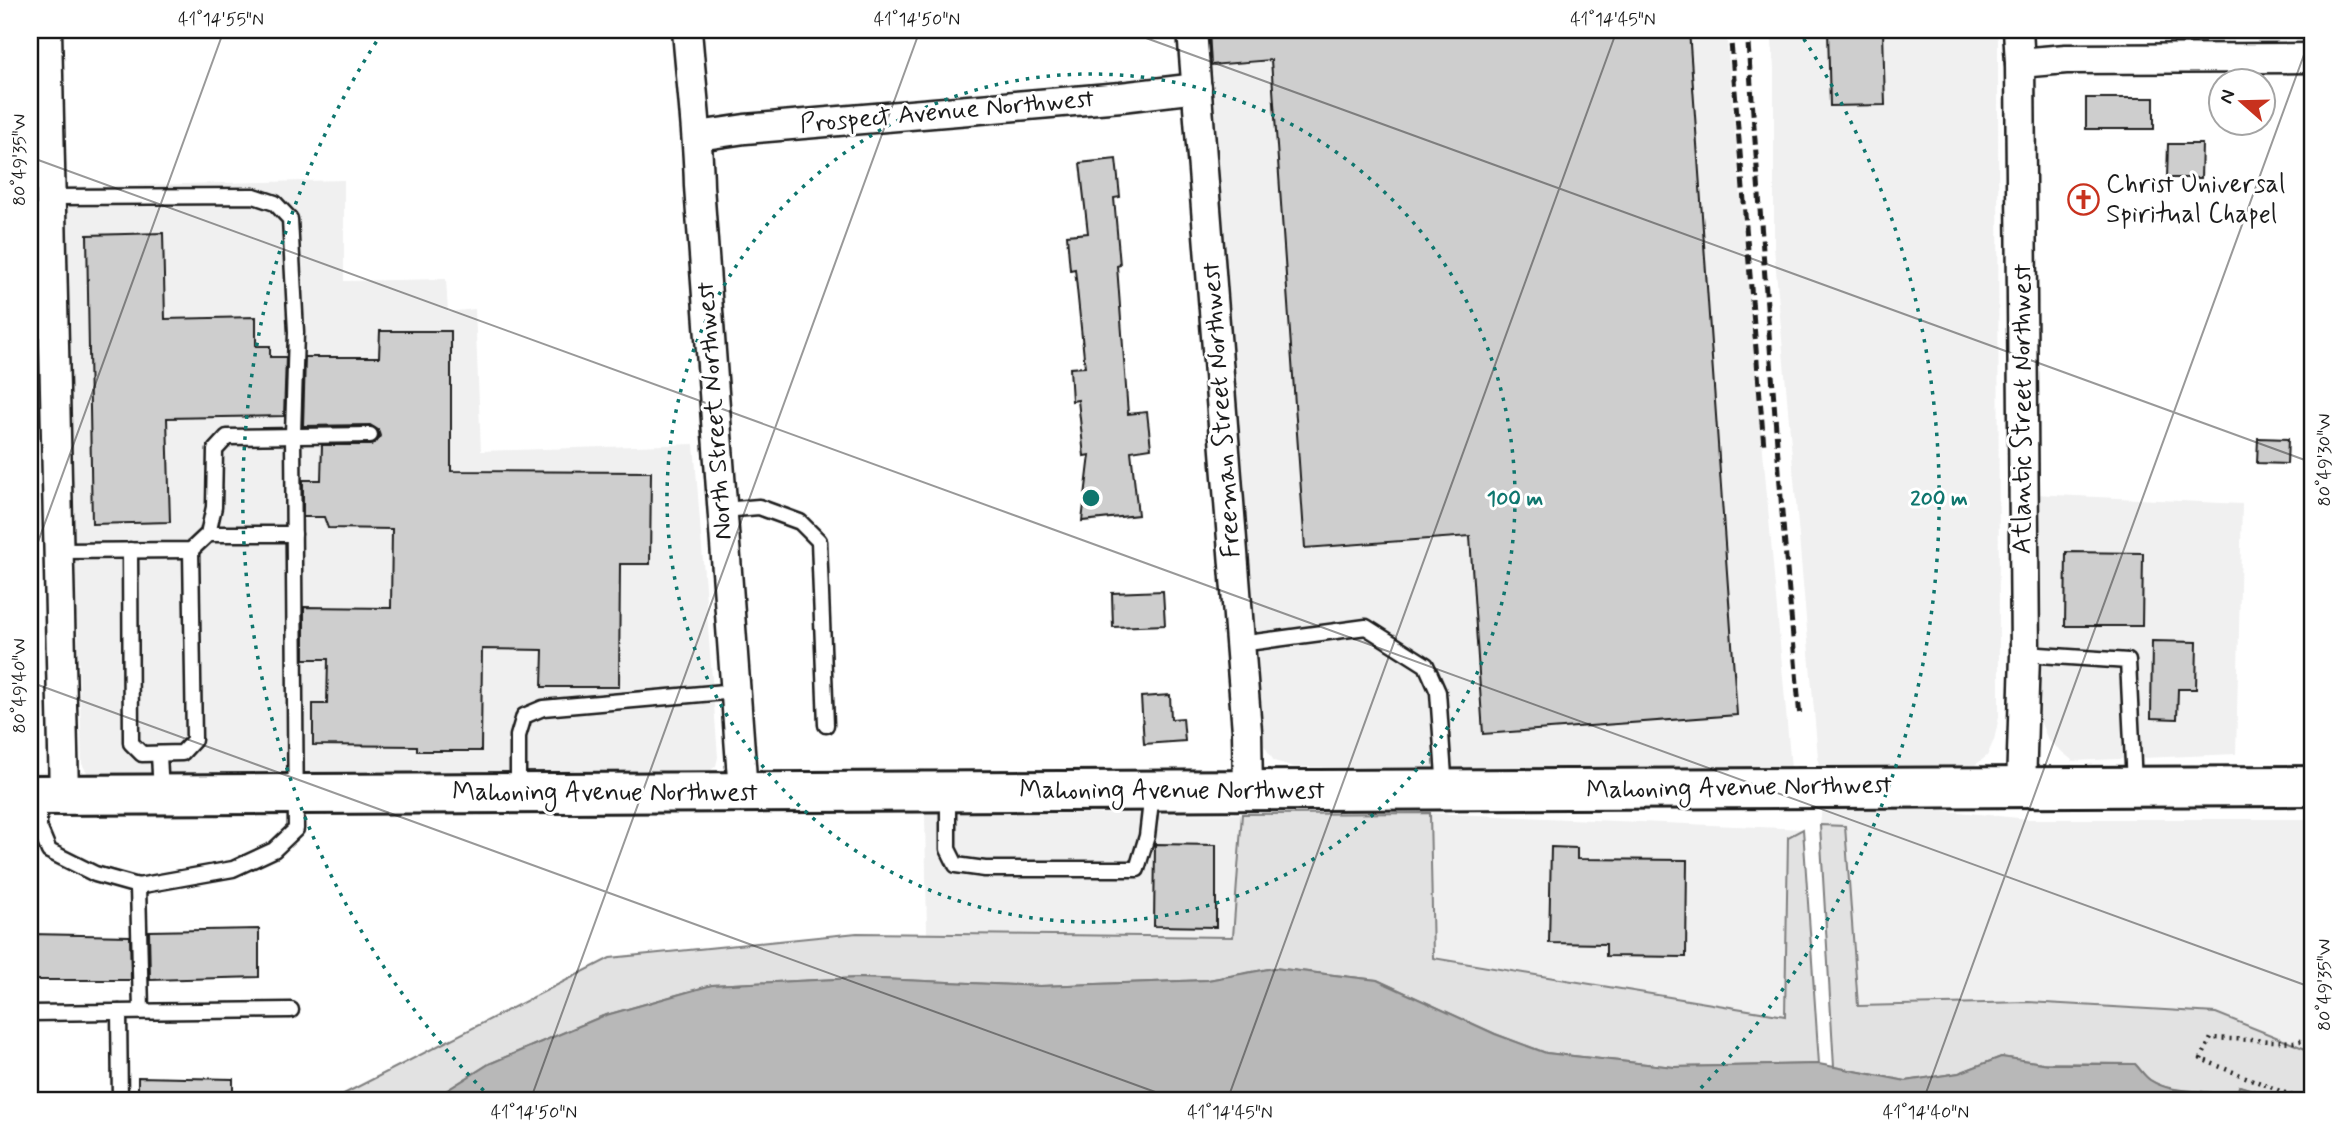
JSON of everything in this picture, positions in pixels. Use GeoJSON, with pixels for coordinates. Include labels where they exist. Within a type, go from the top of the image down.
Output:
{"type":"FeatureCollection","features":[{"type":"Feature","properties":{"kind":"main road","name":"Mahoning Avenue Northwest"},"geometry":{"type":"LineString","coordinates":[[44,795],[2313,786]]}},
{"type":"Feature","properties":{"kind":"street"},"geometry":{"type":"LineString","coordinates":[[44,795],[59,551],[47,30]]}},
{"type":"Feature","properties":{"kind":"street","name":"North Street Northwest"},"geometry":{"type":"LineString","coordinates":[[687,30],[691,92],[698,136],[699,186],[743,792]]}},
{"type":"Feature","properties":{"kind":"street","name":"Freeman Street Northwest"},"geometry":{"type":"LineString","coordinates":[[1192,30],[1247,731],[1248,790]]}},
{"type":"Feature","properties":{"kind":"street","name":"Atlantic Street Northwest"},"geometry":{"type":"LineString","coordinates":[[2018,30],[2025,654],[2021,789]]}},
{"type":"Feature","properties":{"kind":"street"},"geometry":{"type":"LineString","coordinates":[[2020,63],[2066,59],[2313,58]]}},
{"type":"Feature","properties":{"kind":"street","name":"Prospect Avenue Northwest"},"geometry":{"type":"LineString","coordinates":[[698,136],[745,129],[1197,88]]}},
{"type":"Feature","properties":{"kind":"lane"},"geometry":{"type":"LineString","coordinates":[[44,795],[39,827],[49,851],[95,874],[138,886],[233,869],[274,850],[296,829],[298,794],[293,435],[296,332],[290,219],[275,203],[254,196],[51,197]]}},
{"type":"Feature","properties":{"kind":"lane"},"geometry":{"type":"LineString","coordinates":[[59,551],[191,550],[208,534],[214,507],[215,450],[227,437],[370,435]]}},
{"type":"Feature","properties":{"kind":"lane"},"geometry":{"type":"LineString","coordinates":[[723,510],[759,507],[800,522],[819,541],[826,725]]}},
{"type":"Feature","properties":{"kind":"lane"},"geometry":{"type":"LineString","coordinates":[[208,534],[294,534]]}},
{"type":"Feature","properties":{"kind":"lane"},"geometry":{"type":"LineString","coordinates":[[130,550],[131,743],[142,754],[182,753],[194,740],[191,550]]}},
{"type":"Feature","properties":{"kind":"lane"},"geometry":{"type":"LineString","coordinates":[[1240,644],[1366,627],[1426,665],[1438,692],[1446,791]]}},
{"type":"Feature","properties":{"kind":"lane"},"geometry":{"type":"LineString","coordinates":[[2025,654],[2128,661],[2134,785]]}},
{"type":"Feature","properties":{"kind":"lane"},"geometry":{"type":"LineString","coordinates":[[519,793],[517,736],[524,716],[543,708],[736,691]]}},
{"type":"Feature","properties":{"kind":"lane"},"geometry":{"type":"LineString","coordinates":[[159,754],[162,795]]}},
{"type":"Feature","properties":{"kind":"lane"},"geometry":{"type":"LineString","coordinates":[[948,792],[948,849],[956,865],[985,869],[1137,869],[1147,836],[1153,790]]}},
{"type":"Feature","properties":{"kind":"lane"},"geometry":{"type":"LineString","coordinates":[[138,886],[141,1011]]}},
{"type":"Feature","properties":{"kind":"lane"},"geometry":{"type":"LineString","coordinates":[[30,1013],[291,1010]]}},
{"type":"Feature","properties":{"kind":"lane"},"geometry":{"type":"LineString","coordinates":[[118,1012],[120,1101]]}},
{"type":"Feature","properties":{"kind":"path"},"geometry":{"type":"LineString","coordinates":[[2305,1101],[2201,1059],[2211,1038],[2294,1042],[2313,1038]]}},
{"type":"Feature","properties":{"kind":"shaded area"},"geometry":{"type":"Polygon","coordinates":[[[1206,30],[1726,30],[1791,769],[1294,767],[1274,761],[1260,739],[1206,30]]]}},
{"type":"Feature","properties":{"kind":"shaded area"},"geometry":{"type":"Polygon","coordinates":[[[1771,30],[1994,30],[1998,39],[1999,717],[1987,756],[1975,765],[1819,769],[1774,247],[1774,68],[1771,30]]]}},
{"type":"Feature","properties":{"kind":"shaded area"},"geometry":{"type":"Polygon","coordinates":[[[344,180],[344,281],[446,279],[448,312],[475,309],[481,451],[694,444],[718,757],[716,766],[706,774],[97,777],[88,774],[82,764],[63,187],[344,180]]]}},
{"type":"Feature","properties":{"kind":"shaded area"},"geometry":{"type":"Polygon","coordinates":[[[2034,494],[2242,504],[2236,754],[2073,761],[2048,740],[2038,716],[2034,494]]]}},
{"type":"Feature","properties":{"kind":"shaded area"},"geometry":{"type":"Polygon","coordinates":[[[1822,807],[1919,808],[2028,819],[2313,819],[2313,1052],[2216,1013],[2028,1002],[1858,1006],[1845,827],[1820,825],[1822,807]]]}},
{"type":"Feature","properties":{"kind":"shaded area"},"geometry":{"type":"Polygon","coordinates":[[[925,813],[1242,814],[1233,937],[927,933],[925,813]]]}},
{"type":"Feature","properties":{"kind":"shaded area"},"geometry":{"type":"Polygon","coordinates":[[[1430,813],[1803,829],[1788,838],[1786,1016],[1433,958],[1430,813]]]}},
{"type":"Feature","properties":{"kind":"shaded area"},"geometry":{"type":"Polygon","coordinates":[[[1430,813],[1433,958],[1785,1016],[1788,837],[1803,829],[1819,1064],[1674,1067],[1546,1053],[1495,1034],[1377,980],[1274,968],[1208,980],[1040,986],[858,978],[712,985],[603,1016],[489,1064],[430,1101],[330,1101],[610,958],[857,933],[1233,937],[1242,814],[1430,813]]]}},
{"type":"Feature","properties":{"kind":"shaded area"},"geometry":{"type":"Polygon","coordinates":[[[1820,825],[1845,826],[1858,1006],[2028,1002],[2216,1013],[2313,1052],[2313,1101],[2253,1101],[2255,1091],[2240,1086],[2236,1100],[2215,1093],[2171,1088],[2150,1080],[2135,1064],[2043,1063],[2001,1057],[1959,1073],[1906,1081],[1834,1067],[1820,825]]]}},
{"type":"Feature","properties":{"kind":"shaded area"},"geometry":{"type":"Polygon","coordinates":[[[1274,968],[1377,980],[1495,1034],[1546,1053],[1674,1067],[1819,1064],[1906,1081],[1959,1073],[2001,1057],[2049,1064],[2135,1064],[2150,1080],[2171,1088],[2215,1093],[2236,1099],[2239,1086],[2256,1091],[2253,1101],[430,1101],[489,1064],[603,1016],[712,985],[858,978],[1040,986],[1208,980],[1274,968]]]}},
{"type":"Feature","properties":{"kind":"building"},"geometry":{"type":"Polygon","coordinates":[[[1209,30],[1689,30],[1737,715],[1483,734],[1470,536],[1305,548],[1271,60],[1211,65],[1209,30]]]}},
{"type":"Feature","properties":{"kind":"building"},"geometry":{"type":"Polygon","coordinates":[[[1828,30],[1883,30],[1885,105],[1830,106],[1828,30]]]}},
{"type":"Feature","properties":{"kind":"building"},"geometry":{"type":"Polygon","coordinates":[[[2086,98],[2154,98],[2154,129],[2086,129],[2086,98]]]}},
{"type":"Feature","properties":{"kind":"building"},"geometry":{"type":"Polygon","coordinates":[[[2168,144],[2202,144],[2201,178],[2167,178],[2168,144]]]}},
{"type":"Feature","properties":{"kind":"building"},"geometry":{"type":"Polygon","coordinates":[[[1116,159],[1120,197],[1114,198],[1120,265],[1117,266],[1128,414],[1147,412],[1151,448],[1131,451],[1138,515],[1082,521],[1090,455],[1084,456],[1078,400],[1072,401],[1070,368],[1085,367],[1075,269],[1070,270],[1067,235],[1088,233],[1080,163],[1116,159]]]}},
{"type":"Feature","properties":{"kind":"building"},"geometry":{"type":"Polygon","coordinates":[[[163,233],[165,319],[256,317],[256,346],[270,346],[270,357],[286,357],[284,416],[167,418],[170,522],[92,524],[87,235],[163,233]]]}},
{"type":"Feature","properties":{"kind":"building"},"geometry":{"type":"Polygon","coordinates":[[[380,331],[451,331],[451,471],[651,472],[650,564],[620,564],[619,687],[542,687],[543,650],[482,649],[481,751],[417,751],[417,746],[313,745],[313,704],[327,704],[328,659],[304,659],[304,607],[391,608],[392,529],[328,528],[324,517],[303,517],[303,480],[321,480],[322,445],[371,445],[380,436],[378,430],[370,425],[303,426],[305,357],[379,357],[380,331]]]}},
{"type":"Feature","properties":{"kind":"building"},"geometry":{"type":"Polygon","coordinates":[[[2258,438],[2288,439],[2287,464],[2257,463],[2258,438]]]}},
{"type":"Feature","properties":{"kind":"building"},"geometry":{"type":"Polygon","coordinates":[[[2066,552],[2143,553],[2142,626],[2065,626],[2066,552]]]}},
{"type":"Feature","properties":{"kind":"building"},"geometry":{"type":"Polygon","coordinates":[[[1163,591],[1165,625],[1113,627],[1112,593],[1163,591]]]}},
{"type":"Feature","properties":{"kind":"building"},"geometry":{"type":"Polygon","coordinates":[[[2152,641],[2197,642],[2196,689],[2178,689],[2177,719],[2151,718],[2152,641]]]}},
{"type":"Feature","properties":{"kind":"building"},"geometry":{"type":"Polygon","coordinates":[[[1170,695],[1171,719],[1183,718],[1185,741],[1144,744],[1141,697],[1170,695]]]}},
{"type":"Feature","properties":{"kind":"building"},"geometry":{"type":"Polygon","coordinates":[[[1155,844],[1216,845],[1216,927],[1154,926],[1155,844]]]}},
{"type":"Feature","properties":{"kind":"building"},"geometry":{"type":"Polygon","coordinates":[[[1551,847],[1577,848],[1577,859],[1687,860],[1686,957],[1606,956],[1606,944],[1549,943],[1551,847]]]}},
{"type":"Feature","properties":{"kind":"building"},"geometry":{"type":"Polygon","coordinates":[[[259,929],[259,977],[150,980],[149,931],[259,929]]]}},
{"type":"Feature","properties":{"kind":"building"},"geometry":{"type":"Polygon","coordinates":[[[30,934],[130,936],[131,980],[30,980],[30,934]]]}},
{"type":"Feature","properties":{"kind":"building"},"geometry":{"type":"Polygon","coordinates":[[[138,1077],[233,1079],[233,1101],[138,1101],[138,1077]]]}},
{"type":"Feature","properties":{"kind":"railway"},"geometry":{"type":"LineString","coordinates":[[1730,30],[1764,447]]}},
{"type":"Feature","properties":{"kind":"railway"},"geometry":{"type":"LineString","coordinates":[[1747,30],[1782,512],[1800,718]]}},
{"type":"Feature","properties":{"kind":"place","name":"Christ Universal Spiritual Chapel"},"geometry":{"type":"Point","coordinates":[2083,200]}}]}
